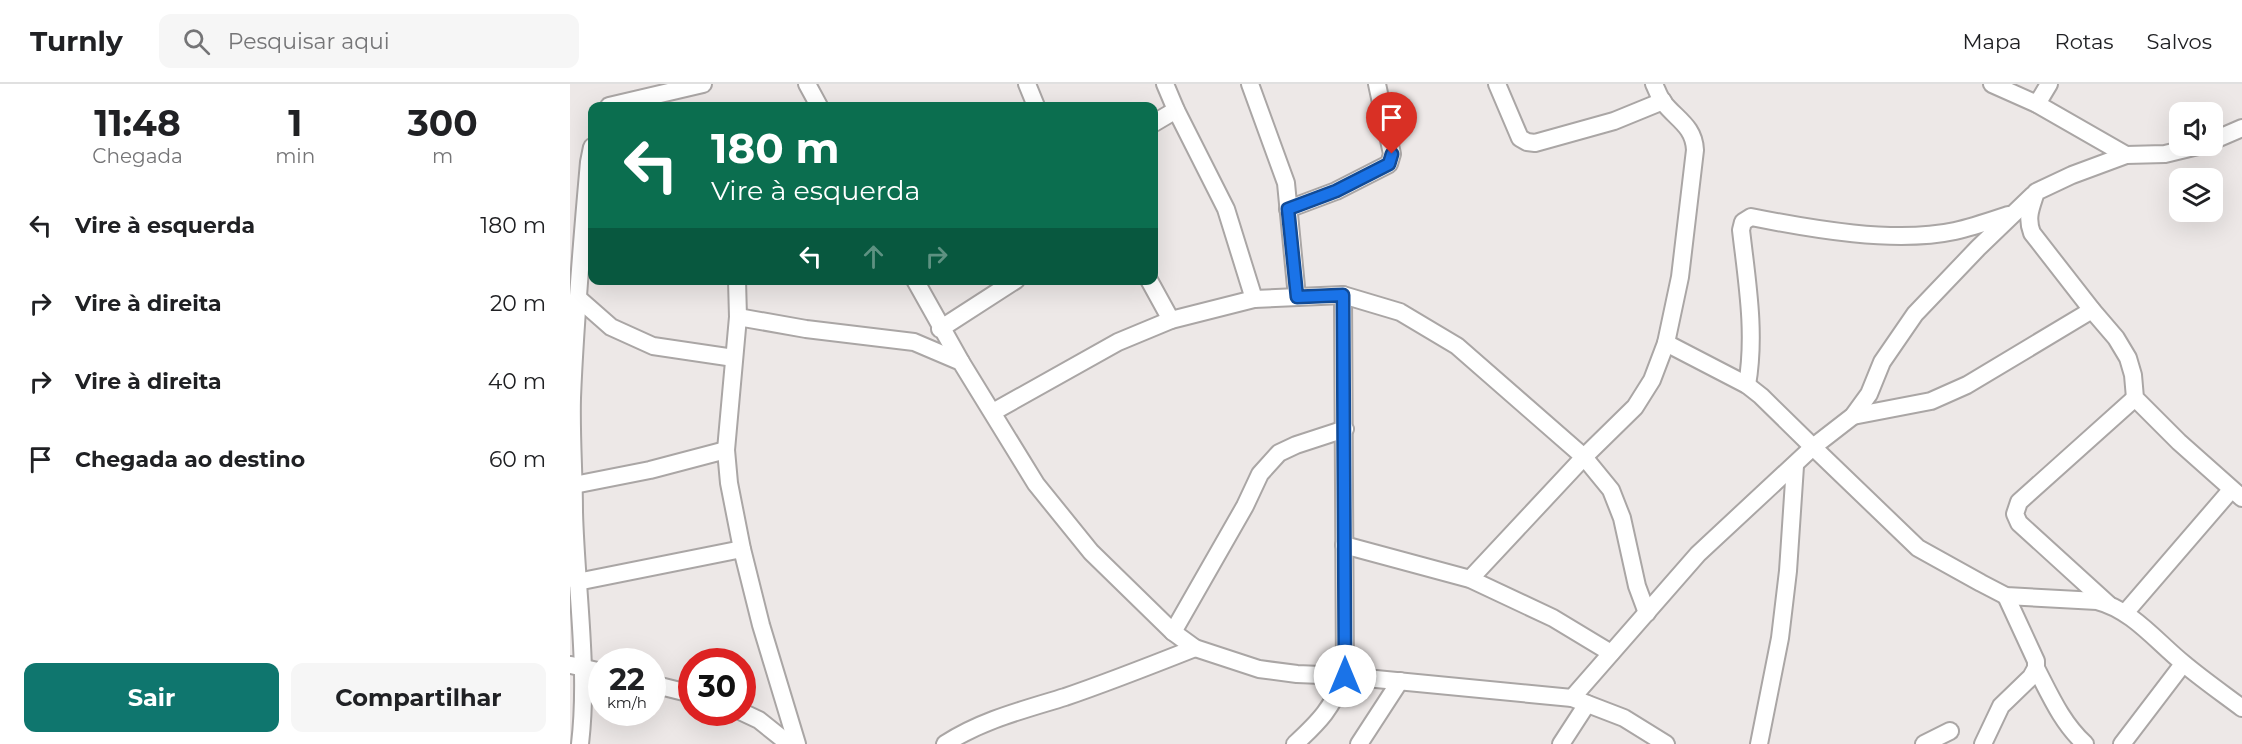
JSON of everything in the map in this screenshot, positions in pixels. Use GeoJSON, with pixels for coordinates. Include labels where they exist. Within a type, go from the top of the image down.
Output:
{"type":"FeatureCollection","features":[{"type":"Feature","properties":{"kind":"street"},"geometry":{"type":"LineString","coordinates":[[624,100],[703,84]]}},
{"type":"Feature","properties":{"kind":"street"},"geometry":{"type":"LineString","coordinates":[[807,84],[817,102]]}},
{"type":"Feature","properties":{"kind":"street"},"geometry":{"type":"LineString","coordinates":[[1027,84],[1034,102]]}},
{"type":"Feature","properties":{"kind":"street"},"geometry":{"type":"LineString","coordinates":[[1165,84],[1226,209],[1254,299]]}},
{"type":"Feature","properties":{"kind":"street"},"geometry":{"type":"LineString","coordinates":[[1250,84],[1286,183],[1297,297]]}},
{"type":"Feature","properties":{"kind":"street"},"geometry":{"type":"LineString","coordinates":[[1288,209],[1336,191],[1389,164],[1392,154],[1377,84]]}},
{"type":"Feature","properties":{"kind":"street"},"geometry":{"type":"LineString","coordinates":[[1497,84],[1520,138],[1535,143],[1614,121],[1662,102]]}},
{"type":"Feature","properties":{"kind":"street"},"geometry":{"type":"LineString","coordinates":[[1470,579],[1584,457],[1635,407],[1652,380],[1666,343],[1680,277],[1695,141],[1690,129],[1662,102],[1654,84]]}},
{"type":"Feature","properties":{"kind":"street"},"geometry":{"type":"LineString","coordinates":[[1992,84],[2037,104],[2127,155]]}},
{"type":"Feature","properties":{"kind":"street"},"geometry":{"type":"LineString","coordinates":[[2037,104],[2049,84]]}},
{"type":"Feature","properties":{"kind":"street"},"geometry":{"type":"LineString","coordinates":[[1158,121],[1176,110]]}},
{"type":"Feature","properties":{"kind":"street"},"geometry":{"type":"LineString","coordinates":[[2223,136],[2242,128]]}},
{"type":"Feature","properties":{"kind":"street"},"geometry":{"type":"LineString","coordinates":[[1561,744],[1580,701],[1611,653],[1698,554],[1813,447],[1853,416],[1869,394],[1882,362],[1915,314],[2016,211],[2036,192],[2072,175],[2127,155],[2169,153]]}},
{"type":"Feature","properties":{"kind":"street"},"geometry":{"type":"LineString","coordinates":[[580,744],[582,723],[576,666],[577,582],[572,401],[588,174]]}},
{"type":"Feature","properties":{"kind":"street"},"geometry":{"type":"LineString","coordinates":[[2036,192],[2028,215],[2032,233],[2116,338],[2128,358],[2133,375],[2135,398],[2179,442],[2237,494],[2125,613]]}},
{"type":"Feature","properties":{"kind":"street"},"geometry":{"type":"LineString","coordinates":[[1747,385],[1750,365],[1751,317],[1741,230],[1743,222],[1751,217],[1803,227],[1863,234],[1916,235],[1953,232],[2016,211]]}},
{"type":"Feature","properties":{"kind":"street"},"geometry":{"type":"LineString","coordinates":[[737,285],[738,317],[726,450],[729,483],[742,549],[761,625],[797,744]]}},
{"type":"Feature","properties":{"kind":"street"},"geometry":{"type":"LineString","coordinates":[[918,285],[940,329],[1036,484],[1091,552],[1173,632],[1196,648],[1259,669],[1400,681],[1580,701],[1624,718],[1666,744]]}},
{"type":"Feature","properties":{"kind":"street"},"geometry":{"type":"LineString","coordinates":[[940,329],[1008,285]]}},
{"type":"Feature","properties":{"kind":"street"},"geometry":{"type":"LineString","coordinates":[[1152,285],[1171,320]]}},
{"type":"Feature","properties":{"kind":"street"},"geometry":{"type":"LineString","coordinates":[[1294,744],[1319,722],[1334,702],[1345,676],[1343,295]]}},
{"type":"Feature","properties":{"kind":"street"},"geometry":{"type":"LineString","coordinates":[[993,412],[1118,342],[1171,320],[1254,299],[1343,295],[1400,312],[1457,346],[1584,457],[1611,490],[1622,518],[1637,586],[1647,613]]}},
{"type":"Feature","properties":{"kind":"street"},"geometry":{"type":"LineString","coordinates":[[578,298],[611,327],[653,346],[734,358]]}},
{"type":"Feature","properties":{"kind":"street"},"geometry":{"type":"LineString","coordinates":[[1853,416],[1932,402],[1967,385],[2092,310]]}},
{"type":"Feature","properties":{"kind":"street"},"geometry":{"type":"LineString","coordinates":[[738,317],[806,329],[914,342],[961,362]]}},
{"type":"Feature","properties":{"kind":"street"},"geometry":{"type":"LineString","coordinates":[[1666,343],[1747,385],[1761,396],[1918,548],[2006,596],[2097,601],[2109,604]]}},
{"type":"Feature","properties":{"kind":"street"},"geometry":{"type":"LineString","coordinates":[[2135,398],[2019,502],[2015,514],[2019,523],[2109,604],[2125,613],[2183,664],[2242,708]]}},
{"type":"Feature","properties":{"kind":"street"},"geometry":{"type":"LineString","coordinates":[[1173,632],[1245,506],[1260,474],[1279,453],[1345,429]]}},
{"type":"Feature","properties":{"kind":"street"},"geometry":{"type":"LineString","coordinates":[[574,485],[650,470],[726,450]]}},
{"type":"Feature","properties":{"kind":"street"},"geometry":{"type":"LineString","coordinates":[[1759,744],[1780,638],[1788,571],[1795,466]]}},
{"type":"Feature","properties":{"kind":"street"},"geometry":{"type":"LineString","coordinates":[[1344,545],[1470,579],[1553,618],[1611,653]]}},
{"type":"Feature","properties":{"kind":"street"},"geometry":{"type":"LineString","coordinates":[[577,582],[742,549]]}},
{"type":"Feature","properties":{"kind":"street"},"geometry":{"type":"LineString","coordinates":[[2006,596],[2036,661],[2036,668],[2062,717],[2073,733],[2085,744]]}},
{"type":"Feature","properties":{"kind":"street"},"geometry":{"type":"LineString","coordinates":[[945,744],[966,730],[1007,714],[1065,697],[1196,648]]}},
{"type":"Feature","properties":{"kind":"street"},"geometry":{"type":"LineString","coordinates":[[2122,744],[2183,664]]}},
{"type":"Feature","properties":{"kind":"street"},"geometry":{"type":"LineString","coordinates":[[1983,744],[2001,706],[2031,677],[2036,668]]}},
{"type":"Feature","properties":{"kind":"street"},"geometry":{"type":"LineString","coordinates":[[1359,744],[1400,681]]}},
{"type":"Feature","properties":{"kind":"street"},"geometry":{"type":"LineString","coordinates":[[756,719],[789,744]]}},
{"type":"Feature","properties":{"kind":"street"},"geometry":{"type":"LineString","coordinates":[[1924,744],[1950,731]]}},
{"type":"Feature","properties":{"kind":"route"},"geometry":{"type":"LineString","coordinates":[[1345,676],[1343,295],[1297,297],[1288,209],[1336,191],[1389,164],[1392,154]]}}]}
